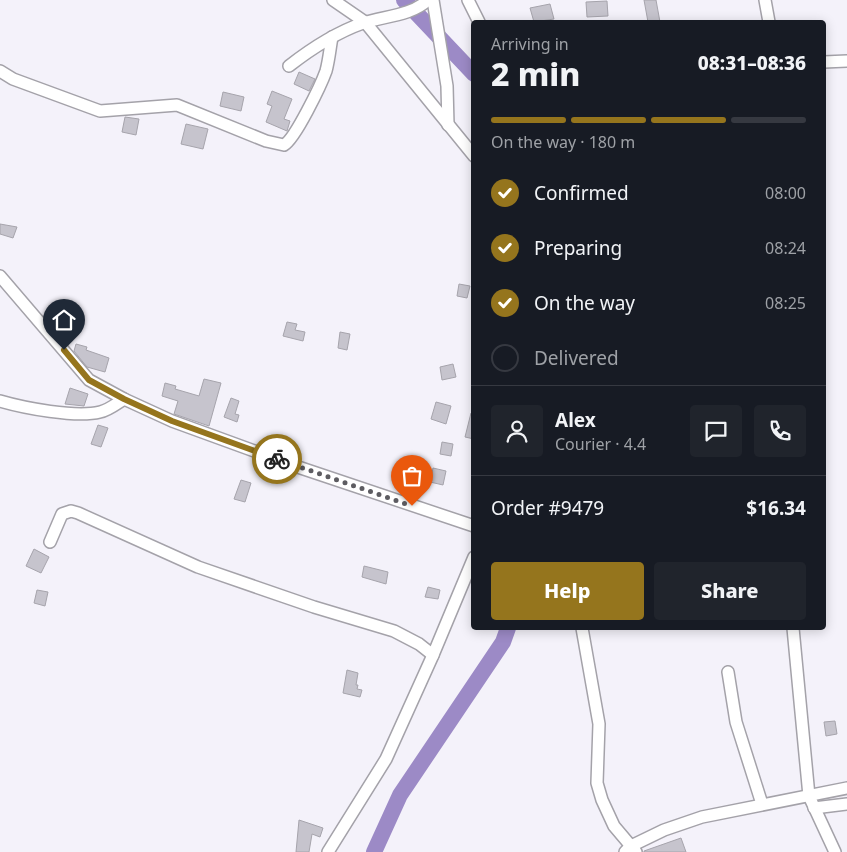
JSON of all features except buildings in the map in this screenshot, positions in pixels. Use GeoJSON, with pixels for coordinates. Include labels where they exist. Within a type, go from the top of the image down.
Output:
{"type":"FeatureCollection","features":[{"type":"Feature","properties":{"kind":"street"},"geometry":{"type":"LineString","coordinates":[[333,0],[365,22],[471,152]]}},
{"type":"Feature","properties":{"kind":"street"},"geometry":{"type":"LineString","coordinates":[[289,66],[310,49],[332,37],[365,22],[409,11],[428,0]]}},
{"type":"Feature","properties":{"kind":"street"},"geometry":{"type":"LineString","coordinates":[[433,0],[447,86],[448,124]]}},
{"type":"Feature","properties":{"kind":"street"},"geometry":{"type":"LineString","coordinates":[[468,0],[477,20]]}},
{"type":"Feature","properties":{"kind":"street"},"geometry":{"type":"LineString","coordinates":[[765,0],[769,20]]}},
{"type":"Feature","properties":{"kind":"street"},"geometry":{"type":"LineString","coordinates":[[0,71],[100,111],[177,105],[266,141],[284,144],[295,135],[326,71],[332,37]]}},
{"type":"Feature","properties":{"kind":"street"},"geometry":{"type":"LineString","coordinates":[[826,62],[847,62]]}},
{"type":"Feature","properties":{"kind":"street"},"geometry":{"type":"LineString","coordinates":[[0,276],[89,380],[124,399],[172,421],[298,467],[471,525]]}},
{"type":"Feature","properties":{"kind":"street"},"geometry":{"type":"LineString","coordinates":[[0,401],[24,408],[92,413],[107,410],[124,399]]}},
{"type":"Feature","properties":{"kind":"street"},"geometry":{"type":"LineString","coordinates":[[50,542],[62,514],[71,511],[78,513],[198,566],[314,607],[394,631],[419,644],[434,655]]}},
{"type":"Feature","properties":{"kind":"street"},"geometry":{"type":"LineString","coordinates":[[328,852],[386,758],[434,655],[471,564]]}},
{"type":"Feature","properties":{"kind":"street"},"geometry":{"type":"LineString","coordinates":[[582,630],[598,724],[597,783],[602,800],[614,826],[630,850],[702,817],[847,788]]}},
{"type":"Feature","properties":{"kind":"street"},"geometry":{"type":"LineString","coordinates":[[793,630],[809,796],[835,852]]}},
{"type":"Feature","properties":{"kind":"street"},"geometry":{"type":"LineString","coordinates":[[728,672],[736,722],[762,804]]}},
{"type":"Feature","properties":{"kind":"street"},"geometry":{"type":"LineString","coordinates":[[814,808],[847,804]]}},
{"type":"Feature","properties":{"kind":"waterway"},"geometry":{"type":"LineString","coordinates":[[404,0],[471,71]]}},
{"type":"Feature","properties":{"kind":"waterway"},"geometry":{"type":"LineString","coordinates":[[374,852],[400,795],[503,642],[507,630]]}},
{"type":"Feature","properties":{"kind":"way so far"},"geometry":{"type":"LineString","coordinates":[[277,459],[387,499],[412,506]]}},
{"type":"Feature","properties":{"kind":"route"},"geometry":{"type":"LineString","coordinates":[[64,350],[89,380],[124,399],[172,421],[277,459]]}}]}
